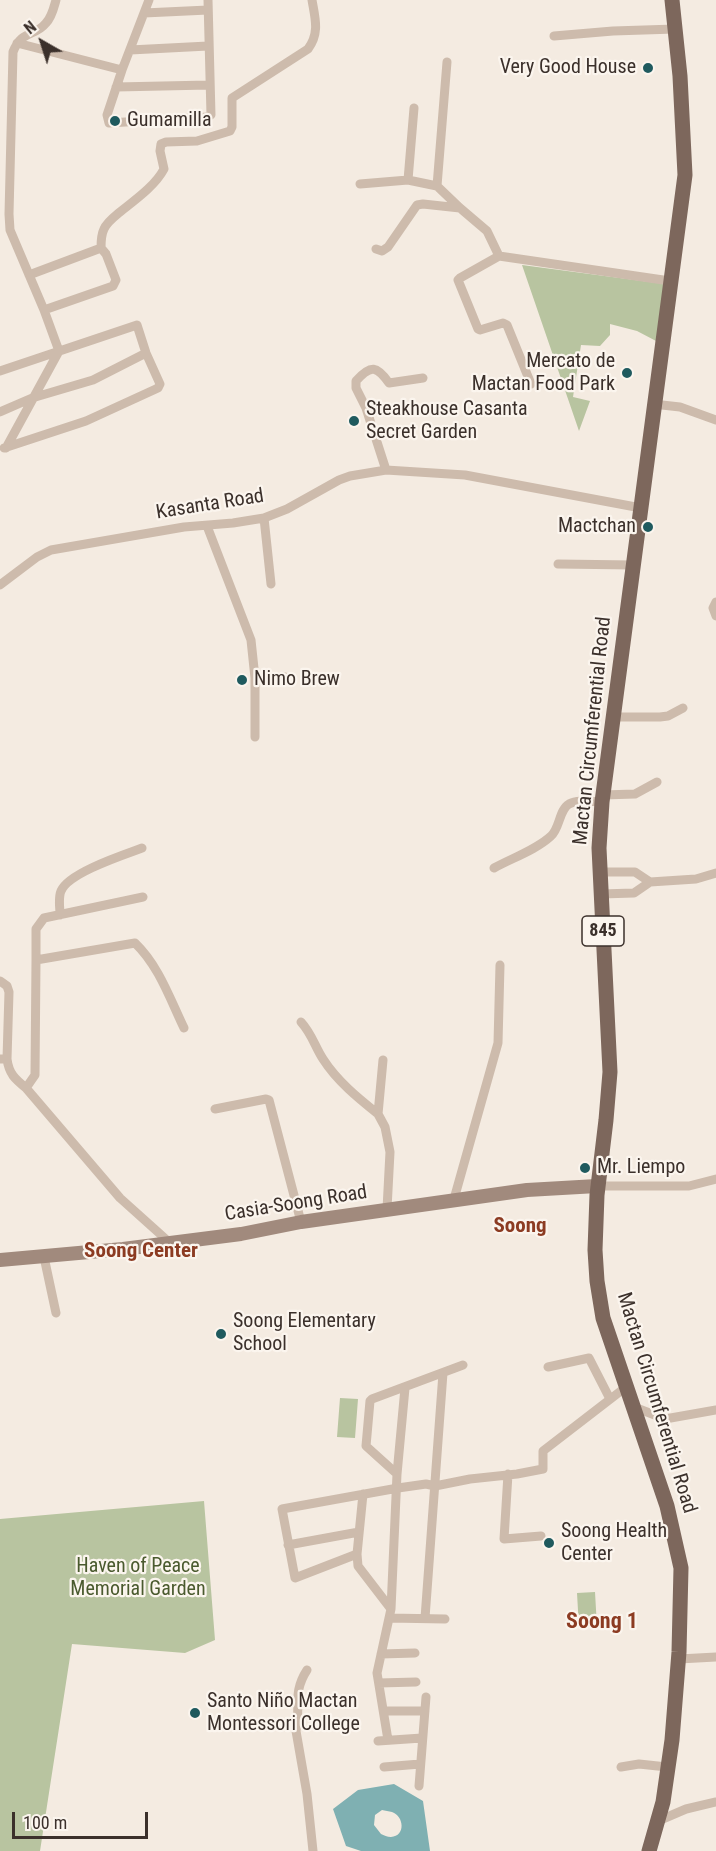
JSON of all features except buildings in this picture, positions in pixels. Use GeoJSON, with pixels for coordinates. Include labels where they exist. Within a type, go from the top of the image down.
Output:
{"type":"FeatureCollection","features":[{"type":"Feature","properties":{"kind":"main road","name":"Mactan Circumferential Road"},"geometry":{"type":"LineString","coordinates":[[649,1851],[663,1802],[672,1740],[679,1659],[681,1568],[667,1506],[603,1318],[597,1281],[595,1250],[597,1186],[606,1120],[609,1072],[599,848],[602,798],[685,169],[680,76],[672,0]]}},
{"type":"Feature","properties":{"kind":"street"},"geometry":{"type":"LineString","coordinates":[[3,448],[59,351],[10,230],[9,214],[13,52],[22,37],[46,24],[56,0]]}},
{"type":"Feature","properties":{"kind":"street"},"geometry":{"type":"LineString","coordinates":[[144,13],[208,5],[211,115],[109,123],[107,115],[116,87],[122,70],[149,0]]}},
{"type":"Feature","properties":{"kind":"street"},"geometry":{"type":"LineString","coordinates":[[44,310],[115,284],[106,254],[101,248],[104,228],[161,174],[164,169],[160,152],[161,144],[197,141],[230,131],[232,98],[251,88],[308,49],[314,41],[316,33],[312,0]]}},
{"type":"Feature","properties":{"kind":"street"},"geometry":{"type":"LineString","coordinates":[[555,36],[675,29]]}},
{"type":"Feature","properties":{"kind":"street"},"geometry":{"type":"LineString","coordinates":[[17,43],[122,70]]}},
{"type":"Feature","properties":{"kind":"street"},"geometry":{"type":"LineString","coordinates":[[130,50],[208,46]]}},
{"type":"Feature","properties":{"kind":"street"},"geometry":{"type":"LineString","coordinates":[[437,186],[447,62]]}},
{"type":"Feature","properties":{"kind":"street"},"geometry":{"type":"LineString","coordinates":[[116,87],[209,85]]}},
{"type":"Feature","properties":{"kind":"street"},"geometry":{"type":"LineString","coordinates":[[408,180],[414,108]]}},
{"type":"Feature","properties":{"kind":"street"},"geometry":{"type":"LineString","coordinates":[[0,120],[11,121]]}},
{"type":"Feature","properties":{"kind":"street"},"geometry":{"type":"LineString","coordinates":[[360,184],[408,180],[437,186],[487,231],[499,256]]}},
{"type":"Feature","properties":{"kind":"street"},"geometry":{"type":"LineString","coordinates":[[376,249],[382,251],[388,247],[417,205],[460,208]]}},
{"type":"Feature","properties":{"kind":"street"},"geometry":{"type":"LineString","coordinates":[[29,275],[101,248]]}},
{"type":"Feature","properties":{"kind":"street"},"geometry":{"type":"LineString","coordinates":[[531,384],[507,325],[502,323],[478,329],[466,297],[458,284],[460,278],[499,256],[670,281]]}},
{"type":"Feature","properties":{"kind":"street"},"geometry":{"type":"LineString","coordinates":[[0,371],[137,325],[160,384],[158,388],[86,420],[3,448]]}},
{"type":"Feature","properties":{"kind":"street"},"geometry":{"type":"LineString","coordinates":[[0,412],[32,398],[93,380],[146,353]]}},
{"type":"Feature","properties":{"kind":"street"},"geometry":{"type":"LineString","coordinates":[[386,470],[366,408],[356,388],[356,381],[367,371],[374,369],[382,372],[389,383],[423,378]]}},
{"type":"Feature","properties":{"kind":"street"},"geometry":{"type":"LineString","coordinates":[[653,404],[680,406],[716,420]]}},
{"type":"Feature","properties":{"kind":"street","name":"Kasanta Road"},"geometry":{"type":"LineString","coordinates":[[0,585],[37,557],[51,550],[184,527],[264,518],[287,509],[339,480],[386,470],[465,475],[641,508]]}},
{"type":"Feature","properties":{"kind":"street"},"geometry":{"type":"LineString","coordinates":[[264,518],[271,584]]}},
{"type":"Feature","properties":{"kind":"street"},"geometry":{"type":"LineString","coordinates":[[207,526],[251,639],[255,678],[255,737]]}},
{"type":"Feature","properties":{"kind":"street"},"geometry":{"type":"LineString","coordinates":[[558,564],[633,565]]}},
{"type":"Feature","properties":{"kind":"street"},"geometry":{"type":"LineString","coordinates":[[716,602],[713,608],[716,616]]}},
{"type":"Feature","properties":{"kind":"street"},"geometry":{"type":"LineString","coordinates":[[255,678],[285,677]]}},
{"type":"Feature","properties":{"kind":"street"},"geometry":{"type":"LineString","coordinates":[[614,717],[668,716],[683,708]]}},
{"type":"Feature","properties":{"kind":"street"},"geometry":{"type":"LineString","coordinates":[[494,868],[540,844],[552,835],[558,828],[567,805],[573,802],[635,795],[657,782]]}},
{"type":"Feature","properties":{"kind":"street"},"geometry":{"type":"LineString","coordinates":[[60,915],[59,896],[65,885],[82,872],[142,848]]}},
{"type":"Feature","properties":{"kind":"street"},"geometry":{"type":"LineString","coordinates":[[600,872],[635,872],[650,882]]}},
{"type":"Feature","properties":{"kind":"street"},"geometry":{"type":"LineString","coordinates":[[601,894],[634,893],[650,882],[696,879],[716,873]]}},
{"type":"Feature","properties":{"kind":"street"},"geometry":{"type":"LineString","coordinates":[[26,1088],[35,1075],[36,929],[44,918],[143,897]]}},
{"type":"Feature","properties":{"kind":"street"},"geometry":{"type":"LineString","coordinates":[[36,960],[135,943],[145,953],[162,981],[184,1028]]}},
{"type":"Feature","properties":{"kind":"street"},"geometry":{"type":"LineString","coordinates":[[454,1199],[498,1043],[500,965]]}},
{"type":"Feature","properties":{"kind":"street"},"geometry":{"type":"LineString","coordinates":[[0,981],[7,986],[9,992],[4,1019],[4,1059],[8,1069],[120,1198],[169,1242]]}},
{"type":"Feature","properties":{"kind":"street"},"geometry":{"type":"LineString","coordinates":[[301,1022],[334,1074],[378,1114],[385,1127],[388,1137],[389,1173],[387,1209]]}},
{"type":"Feature","properties":{"kind":"street"},"geometry":{"type":"LineString","coordinates":[[378,1114],[383,1059]]}},
{"type":"Feature","properties":{"kind":"street"},"geometry":{"type":"LineString","coordinates":[[215,1109],[270,1100],[301,1222]]}},
{"type":"Feature","properties":{"kind":"street"},"geometry":{"type":"LineString","coordinates":[[597,1186],[689,1186],[716,1179]]}},
{"type":"Feature","properties":{"kind":"street","name":"Casia-Soong Road"},"geometry":{"type":"LineString","coordinates":[[0,1260],[123,1249],[241,1234],[301,1222],[454,1199],[527,1190],[597,1186]]}},
{"type":"Feature","properties":{"kind":"street"},"geometry":{"type":"LineString","coordinates":[[44,1257],[56,1313]]}},
{"type":"Feature","properties":{"kind":"street"},"geometry":{"type":"LineString","coordinates":[[548,1367],[589,1358],[610,1399]]}},
{"type":"Feature","properties":{"kind":"street"},"geometry":{"type":"LineString","coordinates":[[397,1474],[366,1446],[370,1401],[463,1365]]}},
{"type":"Feature","properties":{"kind":"street"},"geometry":{"type":"LineString","coordinates":[[425,1618],[443,1372]]}},
{"type":"Feature","properties":{"kind":"street"},"geometry":{"type":"LineString","coordinates":[[357,1554],[295,1578],[282,1509],[398,1488],[426,1484],[435,1486],[543,1469],[543,1451],[626,1387]]}},
{"type":"Feature","properties":{"kind":"street"},"geometry":{"type":"LineString","coordinates":[[388,1740],[377,1674],[390,1613],[397,1474],[405,1388]]}},
{"type":"Feature","properties":{"kind":"street"},"geometry":{"type":"LineString","coordinates":[[634,1407],[665,1419],[716,1410]]}},
{"type":"Feature","properties":{"kind":"street"},"geometry":{"type":"LineString","coordinates":[[508,1474],[504,1539],[541,1536]]}},
{"type":"Feature","properties":{"kind":"street"},"geometry":{"type":"LineString","coordinates":[[363,1494],[357,1554],[358,1566],[390,1613],[445,1619]]}},
{"type":"Feature","properties":{"kind":"street"},"geometry":{"type":"LineString","coordinates":[[288,1545],[359,1532]]}},
{"type":"Feature","properties":{"kind":"street"},"geometry":{"type":"LineString","coordinates":[[381,1654],[415,1653]]}},
{"type":"Feature","properties":{"kind":"street"},"geometry":{"type":"LineString","coordinates":[[679,1659],[716,1657]]}},
{"type":"Feature","properties":{"kind":"street"},"geometry":{"type":"LineString","coordinates":[[307,1670],[297,1691],[296,1731],[307,1794],[313,1851]]}},
{"type":"Feature","properties":{"kind":"street"},"geometry":{"type":"LineString","coordinates":[[379,1683],[416,1682]]}},
{"type":"Feature","properties":{"kind":"street"},"geometry":{"type":"LineString","coordinates":[[418,1786],[426,1697]]}},
{"type":"Feature","properties":{"kind":"street"},"geometry":{"type":"LineString","coordinates":[[384,1711],[425,1711]]}},
{"type":"Feature","properties":{"kind":"street"},"geometry":{"type":"LineString","coordinates":[[378,1741],[422,1738]]}},
{"type":"Feature","properties":{"kind":"street"},"geometry":{"type":"LineString","coordinates":[[384,1767],[420,1764]]}},
{"type":"Feature","properties":{"kind":"street"},"geometry":{"type":"LineString","coordinates":[[621,1767],[639,1764],[667,1767]]}},
{"type":"Feature","properties":{"kind":"street"},"geometry":{"type":"LineString","coordinates":[[663,1802],[686,1809]]}},
{"type":"Feature","properties":{"kind":"street"},"geometry":{"type":"LineString","coordinates":[[658,1821],[686,1809],[716,1802]]}},
{"type":"Feature","properties":{"kind":"green space"},"geometry":{"type":"Polygon","coordinates":[[[522,265],[665,284],[658,342],[637,331],[610,324],[610,335],[600,346],[581,345],[573,397],[590,401],[579,431],[522,265]]]}},
{"type":"Feature","properties":{"kind":"green space"},"geometry":{"type":"Polygon","coordinates":[[[340,1398],[358,1399],[355,1438],[337,1437],[340,1398]]]}},
{"type":"Feature","properties":{"kind":"green space","name":"Haven of Peace Memorial Garden"},"geometry":{"type":"Polygon","coordinates":[[[204,1501],[215,1640],[185,1653],[72,1644],[40,1851],[0,1851],[0,1519],[204,1501]]]}},
{"type":"Feature","properties":{"kind":"green space"},"geometry":{"type":"Polygon","coordinates":[[[595,1592],[597,1627],[579,1628],[577,1593],[595,1592]]]}},
{"type":"Feature","properties":{"kind":"water"},"geometry":{"type":"Polygon","coordinates":[[[394,1784],[423,1801],[430,1851],[361,1851],[346,1846],[333,1809],[358,1790],[394,1784]],[[382,1810],[375,1815],[374,1825],[381,1834],[396,1836],[402,1826],[399,1817],[392,1812],[382,1810]]]}},
{"type":"Feature","properties":{"kind":"place","name":"Very Good House"},"geometry":{"type":"Point","coordinates":[648,68]}},
{"type":"Feature","properties":{"kind":"place","name":"Gumamilla"},"geometry":{"type":"Point","coordinates":[115,121]}},
{"type":"Feature","properties":{"kind":"place","name":"Mercato de Mactan Food Park"},"geometry":{"type":"Point","coordinates":[627,373]}},
{"type":"Feature","properties":{"kind":"place","name":"Steakhouse Casanta Secret Garden"},"geometry":{"type":"Point","coordinates":[354,421]}},
{"type":"Feature","properties":{"kind":"place","name":"Mactchan"},"geometry":{"type":"Point","coordinates":[648,527]}},
{"type":"Feature","properties":{"kind":"place","name":"Nimo Brew"},"geometry":{"type":"Point","coordinates":[242,680]}},
{"type":"Feature","properties":{"kind":"place","name":"Mr. Liempo"},"geometry":{"type":"Point","coordinates":[585,1168]}},
{"type":"Feature","properties":{"kind":"place","name":"Soong Elementary School"},"geometry":{"type":"Point","coordinates":[221,1334]}},
{"type":"Feature","properties":{"kind":"place","name":"Soong Health Center"},"geometry":{"type":"Point","coordinates":[549,1543]}},
{"type":"Feature","properties":{"kind":"place","name":"Santo Niño Mactan Montessori College"},"geometry":{"type":"Point","coordinates":[195,1713]}},
{"type":"Feature","properties":{"kind":"district","name":"Soong"},"geometry":{"type":"Point","coordinates":[520,1227]}},
{"type":"Feature","properties":{"kind":"district","name":"Soong Center"},"geometry":{"type":"Point","coordinates":[141,1252]}},
{"type":"Feature","properties":{"kind":"district","name":"Soong 1"},"geometry":{"type":"Point","coordinates":[602,1622]}}]}
